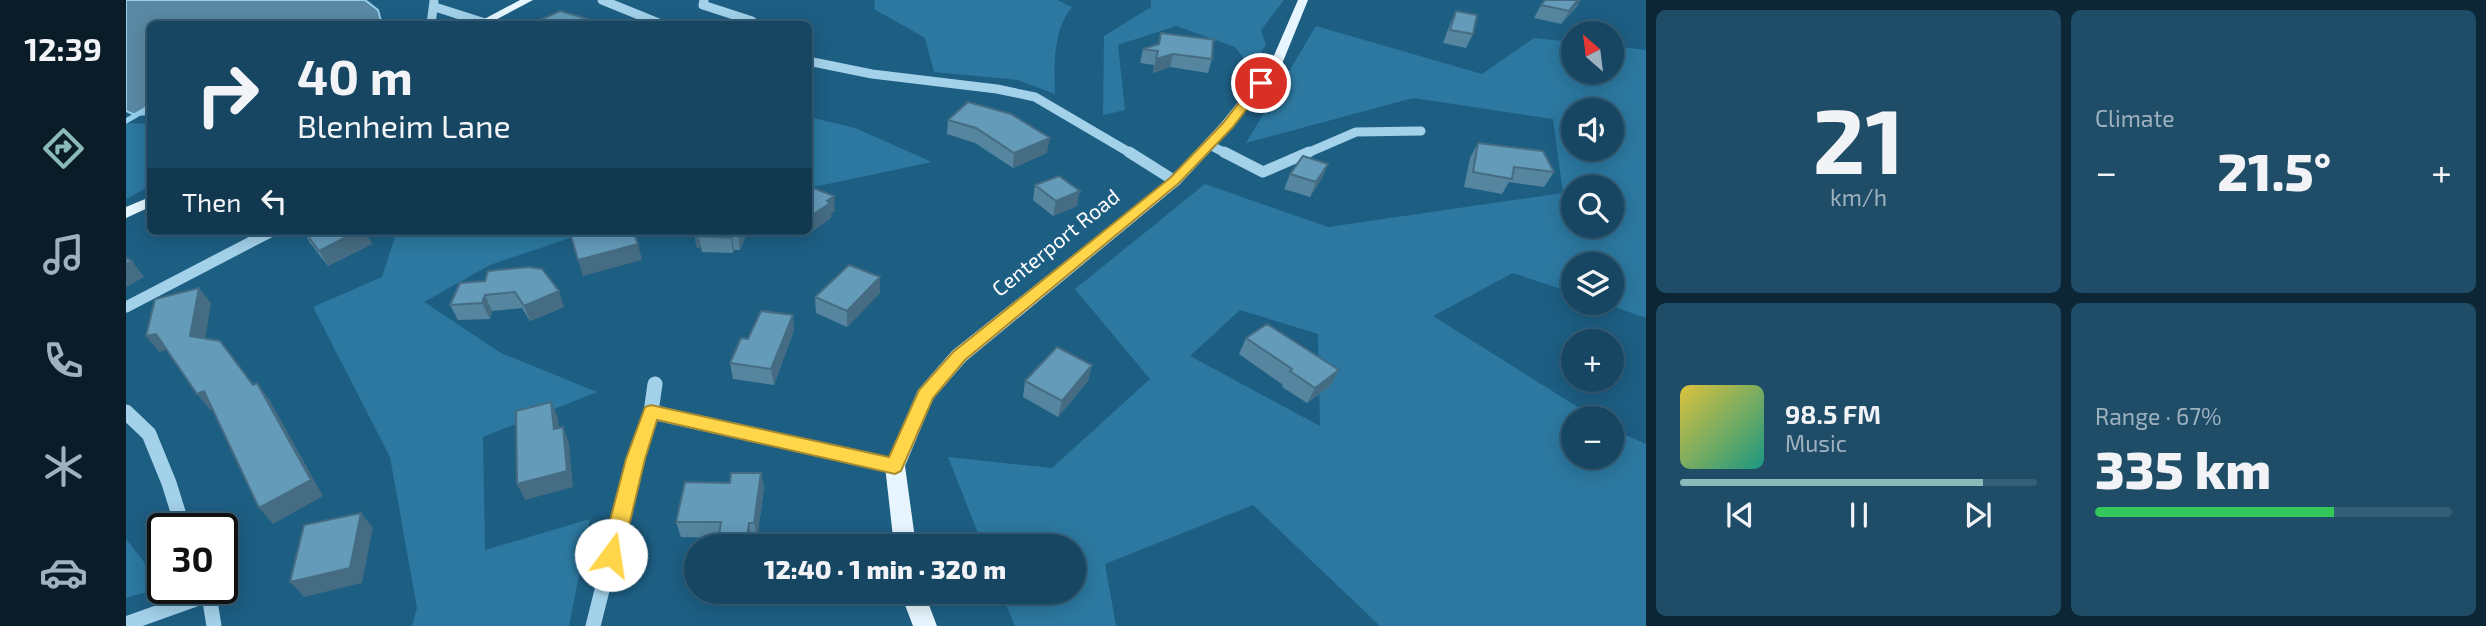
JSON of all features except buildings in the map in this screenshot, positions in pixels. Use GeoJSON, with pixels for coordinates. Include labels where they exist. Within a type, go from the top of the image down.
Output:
{"type":"FeatureCollection","features":[{"type":"Feature","properties":{"kind":"main road"},"geometry":{"type":"LineString","coordinates":[[489,21],[528,0]]}},
{"type":"Feature","properties":{"kind":"main road","name":"Centerport Road"},"geometry":{"type":"LineString","coordinates":[[895,466],[925,395],[959,356],[1175,181],[1227,125],[1278,61],[1303,0]]}},
{"type":"Feature","properties":{"kind":"main road"},"geometry":{"type":"LineString","coordinates":[[126,214],[147,203]]}},
{"type":"Feature","properties":{"kind":"main road"},"geometry":{"type":"LineString","coordinates":[[895,466],[904,534]]}},
{"type":"Feature","properties":{"kind":"main road"},"geometry":{"type":"LineString","coordinates":[[917,604],[925,626]]}},
{"type":"Feature","properties":{"kind":"street"},"geometry":{"type":"LineString","coordinates":[[602,0],[654,21]]}},
{"type":"Feature","properties":{"kind":"street"},"geometry":{"type":"LineString","coordinates":[[704,0],[703,5],[752,21]]}},
{"type":"Feature","properties":{"kind":"street"},"geometry":{"type":"LineString","coordinates":[[432,21],[435,3],[476,21]]}},
{"type":"Feature","properties":{"kind":"street"},"geometry":{"type":"LineString","coordinates":[[812,62],[872,74],[997,89],[1035,97],[1071,116],[1175,181]]}},
{"type":"Feature","properties":{"kind":"street"},"geometry":{"type":"LineString","coordinates":[[1208,145],[1263,172],[1356,132],[1421,131]]}},
{"type":"Feature","properties":{"kind":"street"},"geometry":{"type":"LineString","coordinates":[[126,307],[264,235]]}},
{"type":"Feature","properties":{"kind":"street"},"geometry":{"type":"LineString","coordinates":[[593,626],[635,459],[651,412],[655,384]]}},
{"type":"Feature","properties":{"kind":"street"},"geometry":{"type":"LineString","coordinates":[[126,412],[149,434],[178,513]]}},
{"type":"Feature","properties":{"kind":"street"},"geometry":{"type":"LineString","coordinates":[[651,412],[895,466]]}},
{"type":"Feature","properties":{"kind":"street"},"geometry":{"type":"LineString","coordinates":[[126,624],[176,604]]}},
{"type":"Feature","properties":{"kind":"street"},"geometry":{"type":"LineString","coordinates":[[211,604],[214,626]]}},
{"type":"Feature","properties":{"kind":"shaded area"},"geometry":{"type":"Polygon","coordinates":[[[126,0],[365,0],[378,10],[381,21],[147,21],[147,114],[135,115],[126,111],[126,0]]]}},
{"type":"Feature","properties":{"kind":"shaded area"},"geometry":{"type":"Polygon","coordinates":[[[875,0],[1057,0],[1072,7],[1058,37],[1055,94],[1018,80],[934,72],[925,38],[874,9],[875,0]]]}},
{"type":"Feature","properties":{"kind":"shaded area"},"geometry":{"type":"Polygon","coordinates":[[[1151,0],[1284,0],[1261,30],[1266,45],[1251,67],[1235,47],[1176,26],[1118,45],[1125,110],[1103,115],[1104,36],[1151,7],[1151,0]]]}},
{"type":"Feature","properties":{"kind":"shaded area"},"geometry":{"type":"Polygon","coordinates":[[[1316,26],[1482,74],[1534,38],[1561,41],[1561,84],[1624,84],[1624,47],[1646,50],[1646,318],[1624,310],[1624,252],[1561,252],[1561,289],[1513,273],[1433,316],[1576,406],[1561,406],[1561,469],[1624,469],[1624,434],[1646,444],[1646,626],[1380,626],[1253,505],[1105,564],[1116,626],[1015,626],[1006,604],[1086,604],[1086,534],[978,534],[948,457],[1052,468],[1150,379],[1075,289],[1205,184],[1328,227],[1561,193],[1561,238],[1624,238],[1624,175],[1561,175],[1561,178],[1553,119],[1413,98],[1246,143],[1316,26]],[[1240,310],[1190,356],[1320,426],[1318,334],[1240,310]]]}},
{"type":"Feature","properties":{"kind":"shaded area"},"geometry":{"type":"Polygon","coordinates":[[[812,118],[855,128],[932,162],[812,187],[812,118]]]}},
{"type":"Feature","properties":{"kind":"shaded area"},"geometry":{"type":"Polygon","coordinates":[[[126,123],[147,124],[147,188],[126,199],[126,123]]]}},
{"type":"Feature","properties":{"kind":"shaded area"},"geometry":{"type":"Polygon","coordinates":[[[396,235],[579,235],[490,265],[424,302],[501,353],[597,392],[483,437],[485,550],[590,519],[569,626],[412,626],[417,608],[390,457],[313,307],[382,277],[396,235]]]}},
{"type":"Feature","properties":{"kind":"shaded area"},"geometry":{"type":"Polygon","coordinates":[[[126,539],[147,566],[147,592],[126,598],[126,539]]]}},
{"type":"Feature","properties":{"kind":"waterway"},"geometry":{"type":"LineString","coordinates":[[126,121],[147,109]]}},
{"type":"Feature","properties":{"kind":"route"},"geometry":{"type":"LineString","coordinates":[[611,555],[635,459],[651,412],[895,466],[925,395],[959,356],[1175,181],[1227,125],[1261,83]]}}]}
